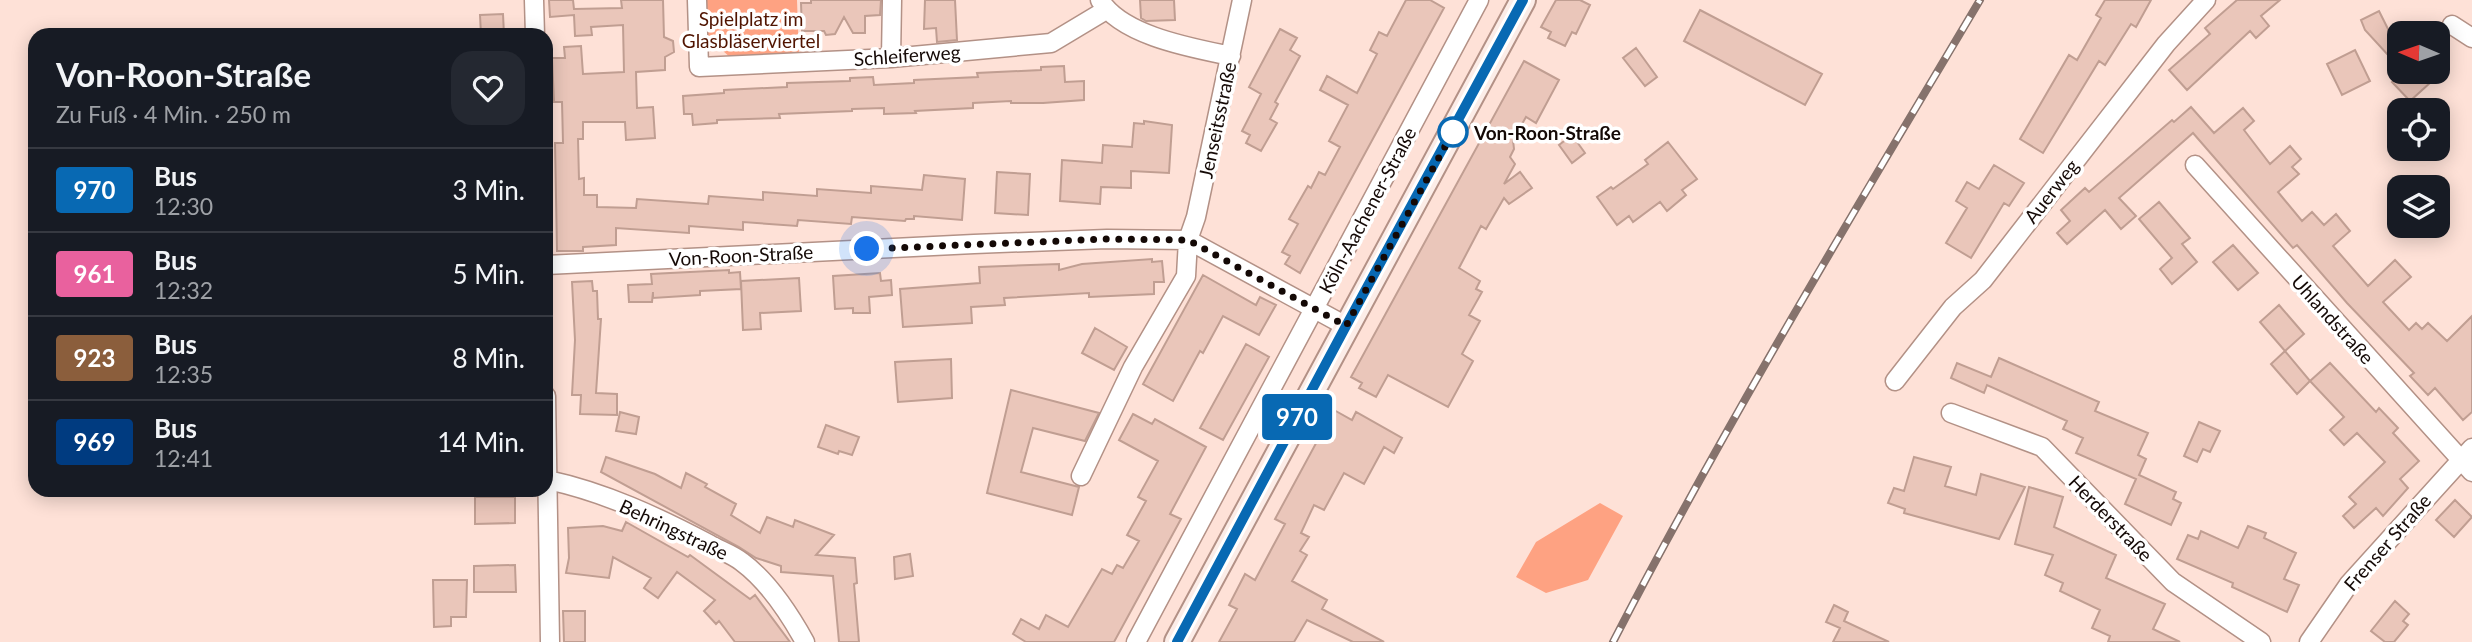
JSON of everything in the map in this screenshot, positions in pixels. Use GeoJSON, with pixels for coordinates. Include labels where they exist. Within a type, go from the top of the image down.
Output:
{"type":"FeatureCollection","features":[{"type":"Feature","properties":{"kind":"main road","name":"Köln-Aachener-Straße"},"geometry":{"type":"LineString","coordinates":[[1177,642],[1523,0]]}},
{"type":"Feature","properties":{"kind":"street"},"geometry":{"type":"LineString","coordinates":[[534,0],[535,28]]}},
{"type":"Feature","properties":{"kind":"street","name":"Schleiferweg"},"geometry":{"type":"LineString","coordinates":[[697,0],[699,67],[891,58],[1051,43],[1103,5]]}},
{"type":"Feature","properties":{"kind":"street"},"geometry":{"type":"LineString","coordinates":[[891,58],[892,0]]}},
{"type":"Feature","properties":{"kind":"street","name":"Jenseitsstraße"},"geometry":{"type":"LineString","coordinates":[[1188,240],[1196,217],[1242,0]]}},
{"type":"Feature","properties":{"kind":"street","name":"Köln-Aachener-Straße"},"geometry":{"type":"LineString","coordinates":[[1136,642],[1479,0]]}},
{"type":"Feature","properties":{"kind":"street","name":"Auerweg"},"geometry":{"type":"LineString","coordinates":[[1895,381],[1954,307],[1983,280],[2166,44],[2206,0]]}},
{"type":"Feature","properties":{"kind":"street"},"geometry":{"type":"LineString","coordinates":[[1103,5],[1138,29],[1181,45],[1231,57]]}},
{"type":"Feature","properties":{"kind":"street"},"geometry":{"type":"LineString","coordinates":[[2452,25],[2472,37]]}},
{"type":"Feature","properties":{"kind":"street","name":"Uhlandstraße"},"geometry":{"type":"LineString","coordinates":[[2194,165],[2468,460]]}},
{"type":"Feature","properties":{"kind":"street","name":"Von-Roon-Straße"},"geometry":{"type":"LineString","coordinates":[[553,265],[961,244],[1107,239],[1188,240],[1346,326]]}},
{"type":"Feature","properties":{"kind":"street"},"geometry":{"type":"LineString","coordinates":[[1081,476],[1133,367],[1186,276],[1188,240]]}},
{"type":"Feature","properties":{"kind":"street","name":"Herderstraße"},"geometry":{"type":"LineString","coordinates":[[1951,413],[2042,447],[2173,582],[2261,642]]}},
{"type":"Feature","properties":{"kind":"street","name":"Frenser Straße"},"geometry":{"type":"LineString","coordinates":[[2309,642],[2349,584],[2468,460]]}},
{"type":"Feature","properties":{"kind":"street","name":"Behringstraße"},"geometry":{"type":"LineString","coordinates":[[553,481],[578,487],[626,505],[742,562],[784,605],[805,642]]}},
{"type":"Feature","properties":{"kind":"street"},"geometry":{"type":"LineString","coordinates":[[548,497],[550,642]]}},
{"type":"Feature","properties":{"kind":"green space","name":"Spielplatz im Glasbläserviertel"},"geometry":{"type":"Polygon","coordinates":[[[704,0],[797,0],[799,57],[731,58],[706,36],[704,0]]]}},
{"type":"Feature","properties":{"kind":"green space"},"geometry":{"type":"Polygon","coordinates":[[[1600,503],[1623,516],[1588,580],[1546,593],[1516,577],[1536,542],[1600,503]]]}},
{"type":"Feature","properties":{"kind":"building"},"geometry":{"type":"Polygon","coordinates":[[[549,0],[573,0],[574,9],[622,8],[621,0],[663,0],[664,37],[673,41],[674,52],[665,57],[665,70],[636,72],[637,108],[653,107],[655,138],[626,140],[625,122],[583,122],[583,139],[578,139],[579,179],[584,178],[584,195],[597,195],[597,207],[636,208],[637,199],[708,204],[709,196],[763,200],[763,192],[817,196],[817,189],[871,193],[871,186],[922,190],[924,175],[965,179],[962,220],[914,216],[914,219],[905,221],[852,217],[851,224],[798,220],[797,226],[743,222],[743,230],[689,226],[689,233],[616,228],[616,245],[583,247],[583,251],[557,251],[555,143],[563,143],[562,102],[554,102],[553,58],[565,58],[564,47],[581,46],[583,74],[624,72],[623,25],[591,27],[592,35],[575,36],[574,15],[550,17],[549,0]]]}},
{"type":"Feature","properties":{"kind":"building"},"geometry":{"type":"Polygon","coordinates":[[[811,0],[881,0],[880,15],[865,16],[865,33],[853,33],[844,17],[835,34],[802,31],[801,3],[811,3],[811,0]]]}},
{"type":"Feature","properties":{"kind":"building"},"geometry":{"type":"Polygon","coordinates":[[[925,0],[955,0],[957,40],[937,42],[936,28],[924,29],[925,0]]]}},
{"type":"Feature","properties":{"kind":"building"},"geometry":{"type":"Polygon","coordinates":[[[1140,0],[1174,0],[1175,20],[1146,21],[1141,18],[1140,0]]]}},
{"type":"Feature","properties":{"kind":"building"},"geometry":{"type":"Polygon","coordinates":[[[1406,0],[1430,0],[1444,8],[1300,273],[1285,264],[1290,256],[1282,252],[1298,224],[1289,219],[1319,172],[1325,175],[1340,147],[1329,141],[1348,105],[1320,90],[1327,76],[1357,93],[1377,54],[1370,50],[1379,32],[1387,36],[1406,0]]]}},
{"type":"Feature","properties":{"kind":"building"},"geometry":{"type":"Polygon","coordinates":[[[1556,0],[1580,0],[1590,5],[1576,34],[1572,32],[1565,46],[1548,38],[1551,32],[1541,27],[1556,0]]]}},
{"type":"Feature","properties":{"kind":"building"},"geometry":{"type":"Polygon","coordinates":[[[2105,0],[2151,0],[2136,27],[2131,24],[2105,65],[2099,61],[2043,153],[2020,139],[2069,55],[2077,60],[2101,18],[2096,15],[2105,0]]]}},
{"type":"Feature","properties":{"kind":"building"},"geometry":{"type":"Polygon","coordinates":[[[2237,0],[2280,0],[2261,16],[2269,26],[2256,38],[2250,31],[2187,90],[2169,70],[2210,34],[2205,28],[2237,0]]]}},
{"type":"Feature","properties":{"kind":"building"},"geometry":{"type":"Polygon","coordinates":[[[1700,10],[1822,74],[1805,105],[1684,41],[1700,10]]]}},
{"type":"Feature","properties":{"kind":"building"},"geometry":{"type":"Polygon","coordinates":[[[2379,11],[2387,27],[2387,54],[2365,30],[2361,20],[2379,11]]]}},
{"type":"Feature","properties":{"kind":"building"},"geometry":{"type":"Polygon","coordinates":[[[503,14],[504,28],[481,28],[480,15],[503,14]]]}},
{"type":"Feature","properties":{"kind":"building"},"geometry":{"type":"Polygon","coordinates":[[[1280,29],[1297,38],[1290,50],[1300,56],[1275,102],[1278,104],[1270,119],[1277,123],[1261,151],[1246,143],[1250,135],[1242,131],[1261,94],[1249,87],[1280,29]]]}},
{"type":"Feature","properties":{"kind":"building"},"geometry":{"type":"Polygon","coordinates":[[[1636,48],[1657,77],[1645,86],[1623,58],[1636,48]]]}},
{"type":"Feature","properties":{"kind":"building"},"geometry":{"type":"Polygon","coordinates":[[[2355,50],[2370,81],[2342,95],[2327,64],[2355,50]]]}},
{"type":"Feature","properties":{"kind":"building"},"geometry":{"type":"Polygon","coordinates":[[[1524,61],[1559,80],[1536,123],[1526,117],[1513,140],[1514,149],[1510,157],[1515,164],[1504,184],[1520,172],[1532,188],[1509,204],[1504,198],[1486,229],[1481,226],[1459,268],[1480,281],[1476,289],[1482,292],[1469,315],[1480,321],[1462,354],[1473,361],[1448,407],[1388,375],[1376,397],[1359,388],[1362,383],[1351,377],[1524,61]]]}},
{"type":"Feature","properties":{"kind":"building"},"geometry":{"type":"Polygon","coordinates":[[[1064,66],[1065,82],[1084,81],[1084,100],[973,103],[973,108],[915,111],[916,113],[884,114],[884,108],[852,109],[779,114],[780,118],[717,120],[717,123],[693,125],[692,114],[684,114],[683,96],[724,93],[724,90],[787,87],[787,83],[850,81],[850,78],[873,77],[874,85],[914,83],[914,80],[978,77],[977,73],[1041,70],[1041,67],[1064,66]]]}},
{"type":"Feature","properties":{"kind":"building"},"geometry":{"type":"Polygon","coordinates":[[[2394,84],[2429,84],[2413,98],[2407,98],[2394,84]]]}},
{"type":"Feature","properties":{"kind":"building"},"geometry":{"type":"Polygon","coordinates":[[[2191,107],[2214,133],[2243,108],[2254,121],[2244,130],[2270,164],[2290,146],[2301,159],[2292,167],[2299,174],[2278,192],[2302,221],[2312,212],[2324,225],[2336,214],[2350,231],[2333,246],[2368,286],[2395,260],[2411,277],[2383,302],[2409,330],[2416,323],[2422,329],[2428,323],[2447,341],[2472,316],[2472,412],[2463,420],[2435,388],[2428,395],[2410,376],[2414,373],[2347,303],[2297,245],[2293,248],[2193,133],[2119,198],[2136,216],[2121,229],[2105,210],[2067,244],[2057,233],[2070,221],[2061,210],[2085,188],[2089,192],[2172,120],[2174,122],[2191,107]]]}},
{"type":"Feature","properties":{"kind":"building"},"geometry":{"type":"Polygon","coordinates":[[[1144,121],[1172,125],[1169,173],[1131,171],[1131,188],[1101,187],[1100,204],[1060,201],[1062,160],[1102,163],[1103,145],[1132,147],[1134,123],[1144,124],[1144,121]]]}},
{"type":"Feature","properties":{"kind":"building"},"geometry":{"type":"Polygon","coordinates":[[[1572,135],[1585,153],[1572,163],[1559,145],[1572,135]]]}},
{"type":"Feature","properties":{"kind":"building"},"geometry":{"type":"Polygon","coordinates":[[[1668,142],[1697,179],[1682,190],[1686,195],[1667,211],[1660,202],[1633,222],[1629,216],[1617,225],[1597,197],[1648,164],[1645,160],[1668,142]]]}},
{"type":"Feature","properties":{"kind":"building"},"geometry":{"type":"Polygon","coordinates":[[[1994,165],[2024,183],[2009,206],[2004,203],[1971,258],[1946,243],[1967,208],[1956,201],[1967,182],[1979,189],[1994,165]]]}},
{"type":"Feature","properties":{"kind":"building"},"geometry":{"type":"Polygon","coordinates":[[[997,172],[1030,174],[1028,215],[995,213],[997,172]]]}},
{"type":"Feature","properties":{"kind":"building"},"geometry":{"type":"Polygon","coordinates":[[[2159,202],[2190,238],[2182,244],[2197,262],[2172,284],[2160,269],[2172,258],[2139,219],[2159,202]]]}},
{"type":"Feature","properties":{"kind":"building"},"geometry":{"type":"Polygon","coordinates":[[[2233,245],[2258,273],[2238,290],[2213,262],[2233,245]]]}},
{"type":"Feature","properties":{"kind":"building"},"geometry":{"type":"Polygon","coordinates":[[[1152,259],[1152,262],[1162,261],[1164,282],[1154,282],[1154,294],[1089,297],[1089,293],[1004,298],[1005,305],[971,307],[972,323],[903,327],[900,289],[980,283],[979,267],[1059,264],[1059,270],[1082,264],[1152,259]]]}},
{"type":"Feature","properties":{"kind":"building"},"geometry":{"type":"Polygon","coordinates":[[[729,270],[729,273],[740,272],[741,289],[700,291],[700,295],[653,298],[653,292],[652,302],[629,302],[628,285],[652,284],[651,274],[729,270]]]}},
{"type":"Feature","properties":{"kind":"building"},"geometry":{"type":"Polygon","coordinates":[[[880,273],[881,281],[891,280],[892,295],[869,297],[870,313],[853,313],[853,308],[835,309],[833,276],[880,273]]]}},
{"type":"Feature","properties":{"kind":"building"},"geometry":{"type":"Polygon","coordinates":[[[1203,275],[1256,305],[1260,297],[1276,305],[1259,335],[1223,316],[1173,401],[1143,384],[1203,275]]]}},
{"type":"Feature","properties":{"kind":"building"},"geometry":{"type":"Polygon","coordinates":[[[799,278],[801,311],[760,313],[761,329],[743,330],[741,281],[799,278]]]}},
{"type":"Feature","properties":{"kind":"building"},"geometry":{"type":"Polygon","coordinates":[[[592,281],[593,291],[597,291],[598,319],[601,319],[596,393],[617,394],[617,415],[580,414],[581,395],[572,395],[575,340],[572,282],[592,281]]]}},
{"type":"Feature","properties":{"kind":"building"},"geometry":{"type":"Polygon","coordinates":[[[2279,305],[2304,334],[2285,351],[2260,322],[2279,305]]]}},
{"type":"Feature","properties":{"kind":"building"},"geometry":{"type":"Polygon","coordinates":[[[1095,328],[1127,347],[1114,370],[1082,353],[1095,328]]]}},
{"type":"Feature","properties":{"kind":"building"},"geometry":{"type":"Polygon","coordinates":[[[1246,344],[1269,357],[1223,440],[1200,428],[1246,344]]]}},
{"type":"Feature","properties":{"kind":"building"},"geometry":{"type":"Polygon","coordinates":[[[2285,351],[2310,381],[2297,394],[2271,364],[2285,351]]]}},
{"type":"Feature","properties":{"kind":"building"},"geometry":{"type":"Polygon","coordinates":[[[1999,358],[2099,402],[2095,411],[2148,433],[2138,455],[2146,459],[2139,475],[2176,492],[2173,499],[2181,503],[2171,525],[2125,504],[2136,479],[2076,453],[2083,438],[2063,429],[2067,421],[1987,385],[1984,393],[1951,378],[1957,363],[1991,377],[1999,358]]]}},
{"type":"Feature","properties":{"kind":"building"},"geometry":{"type":"Polygon","coordinates":[[[951,359],[952,398],[898,402],[895,362],[951,359]]]}},
{"type":"Feature","properties":{"kind":"building"},"geometry":{"type":"Polygon","coordinates":[[[2330,363],[2376,412],[2379,408],[2398,428],[2393,433],[2419,461],[2400,479],[2408,488],[2383,516],[2376,508],[2354,528],[2343,516],[2356,504],[2349,497],[2385,462],[2357,433],[2344,445],[2330,430],[2344,417],[2310,381],[2330,363]]]}},
{"type":"Feature","properties":{"kind":"building"},"geometry":{"type":"Polygon","coordinates":[[[1011,390],[1099,413],[1085,441],[1033,428],[1021,472],[1079,487],[1072,515],[987,493],[1011,390]]]}},
{"type":"Feature","properties":{"kind":"building"},"geometry":{"type":"Polygon","coordinates":[[[1334,410],[1352,420],[1356,412],[1402,438],[1394,453],[1384,447],[1364,484],[1344,473],[1324,510],[1314,505],[1301,533],[1309,537],[1300,551],[1307,555],[1292,581],[1327,600],[1322,609],[1384,642],[1353,642],[1307,620],[1294,642],[1219,642],[1237,609],[1229,605],[1245,574],[1255,580],[1285,524],[1275,519],[1334,410]]]}},
{"type":"Feature","properties":{"kind":"building"},"geometry":{"type":"Polygon","coordinates":[[[620,412],[639,417],[636,434],[616,431],[620,412]]]}},
{"type":"Feature","properties":{"kind":"building"},"geometry":{"type":"Polygon","coordinates":[[[1133,414],[1152,424],[1155,419],[1206,447],[1170,514],[1181,519],[1114,642],[1026,642],[1013,634],[1021,619],[1039,629],[1046,615],[1068,627],[1102,569],[1112,574],[1117,565],[1123,568],[1139,541],[1127,535],[1146,501],[1138,497],[1158,461],[1119,440],[1133,414]]]}},
{"type":"Feature","properties":{"kind":"building"},"geometry":{"type":"Polygon","coordinates":[[[2199,422],[2220,431],[2210,452],[2203,449],[2197,462],[2184,456],[2199,422]]]}},
{"type":"Feature","properties":{"kind":"building"},"geometry":{"type":"Polygon","coordinates":[[[826,425],[859,437],[852,455],[839,451],[838,454],[818,447],[826,425]]]}},
{"type":"Feature","properties":{"kind":"building"},"geometry":{"type":"Polygon","coordinates":[[[606,457],[655,474],[681,488],[686,473],[736,504],[731,515],[760,533],[767,517],[793,527],[795,520],[834,535],[816,555],[855,558],[857,583],[854,584],[859,642],[839,642],[833,576],[781,572],[781,566],[756,558],[601,472],[606,457]]]}},
{"type":"Feature","properties":{"kind":"building"},"geometry":{"type":"Polygon","coordinates":[[[1914,457],[1951,467],[1945,486],[1976,495],[1981,474],[2025,487],[1999,539],[1904,513],[1905,509],[1888,503],[1894,488],[1904,491],[1914,457]]]}},
{"type":"Feature","properties":{"kind":"building"},"geometry":{"type":"Polygon","coordinates":[[[2029,487],[2063,497],[2054,527],[2116,555],[2106,578],[2165,604],[2153,629],[2180,642],[2108,642],[2110,636],[2092,628],[2100,610],[2060,591],[2063,583],[2045,575],[2053,555],[2015,544],[2029,487]]]}},
{"type":"Feature","properties":{"kind":"building"},"geometry":{"type":"Polygon","coordinates":[[[475,497],[515,497],[515,523],[475,524],[475,497]]]}},
{"type":"Feature","properties":{"kind":"building"},"geometry":{"type":"Polygon","coordinates":[[[2455,500],[2472,517],[2454,537],[2436,520],[2455,500]]]}},
{"type":"Feature","properties":{"kind":"building"},"geometry":{"type":"Polygon","coordinates":[[[626,522],[688,557],[690,555],[750,599],[755,595],[790,642],[735,642],[719,621],[716,624],[704,611],[715,600],[677,572],[658,598],[644,588],[651,578],[613,557],[609,578],[566,573],[569,558],[568,528],[603,526],[622,531],[626,522]]]}},
{"type":"Feature","properties":{"kind":"building"},"geometry":{"type":"Polygon","coordinates":[[[2248,526],[2266,533],[2264,538],[2296,553],[2284,579],[2299,585],[2287,612],[2232,587],[2233,583],[2177,559],[2188,535],[2198,539],[2201,531],[2238,548],[2248,526]]]}},
{"type":"Feature","properties":{"kind":"building"},"geometry":{"type":"Polygon","coordinates":[[[910,554],[913,576],[895,579],[894,557],[910,554]]]}},
{"type":"Feature","properties":{"kind":"building"},"geometry":{"type":"Polygon","coordinates":[[[515,565],[516,592],[474,592],[474,566],[515,565]]]}},
{"type":"Feature","properties":{"kind":"building"},"geometry":{"type":"Polygon","coordinates":[[[433,580],[467,580],[466,617],[451,617],[451,626],[434,627],[433,580]]]}},
{"type":"Feature","properties":{"kind":"building"},"geometry":{"type":"Polygon","coordinates":[[[2395,601],[2409,614],[2403,621],[2408,625],[2394,642],[2385,642],[2371,631],[2395,601]]]}},
{"type":"Feature","properties":{"kind":"building"},"geometry":{"type":"Polygon","coordinates":[[[1834,605],[1848,612],[1844,621],[1889,642],[1833,642],[1840,628],[1826,622],[1834,605]]]}},
{"type":"Feature","properties":{"kind":"building"},"geometry":{"type":"Polygon","coordinates":[[[563,611],[585,611],[585,642],[564,642],[563,611]]]}},
{"type":"Feature","properties":{"kind":"railway"},"geometry":{"type":"LineString","coordinates":[[1613,642],[1700,479],[1980,0]]}},
{"type":"Feature","properties":{"kind":"bus line","name":"970"},"geometry":{"type":"LineString","coordinates":[[1177,642],[1523,0]]}},
{"type":"Feature","properties":{"kind":"place","name":"Von-Roon-Straße"},"geometry":{"type":"Point","coordinates":[1453,132]}},
{"type":"Feature","properties":{"kind":"route"},"geometry":{"type":"LineString","coordinates":[[867,249],[1107,239],[1188,240],[1346,326],[1453,132]]}}]}
